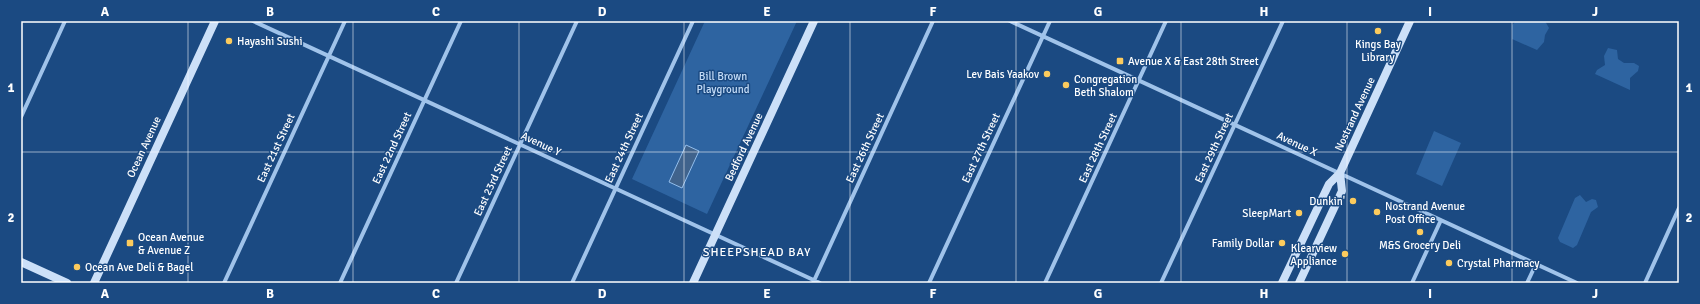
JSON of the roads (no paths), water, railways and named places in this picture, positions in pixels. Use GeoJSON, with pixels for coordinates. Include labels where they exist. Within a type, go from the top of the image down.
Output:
{"type":"FeatureCollection","features":[{"type":"Feature","properties":{"kind":"main road","name":"Ocean Avenue"},"geometry":{"type":"LineString","coordinates":[[94,283],[215,21]]}},
{"type":"Feature","properties":{"kind":"main road","name":"Bedford Avenue"},"geometry":{"type":"LineString","coordinates":[[693,283],[814,21]]}},
{"type":"Feature","properties":{"kind":"main road","name":"Nostrand Avenue"},"geometry":{"type":"LineString","coordinates":[[1282,283],[1329,184],[1340,174],[1410,21]]}},
{"type":"Feature","properties":{"kind":"main road","name":"Nostrand Avenue"},"geometry":{"type":"LineString","coordinates":[[1299,283],[1342,191],[1340,174]]}},
{"type":"Feature","properties":{"kind":"main road"},"geometry":{"type":"LineString","coordinates":[[21,262],[67,283]]}},
{"type":"Feature","properties":{"kind":"street"},"geometry":{"type":"LineString","coordinates":[[21,117],[65,21]]}},
{"type":"Feature","properties":{"kind":"street","name":"Avenue Y"},"geometry":{"type":"LineString","coordinates":[[253,21],[715,234],[814,282],[820,283]]}},
{"type":"Feature","properties":{"kind":"street","name":"East 21st Street"},"geometry":{"type":"LineString","coordinates":[[224,283],[345,21]]}},
{"type":"Feature","properties":{"kind":"street","name":"East 22nd Street"},"geometry":{"type":"LineString","coordinates":[[340,283],[461,21]]}},
{"type":"Feature","properties":{"kind":"street","name":"East 23rd Street"},"geometry":{"type":"LineString","coordinates":[[456,283],[577,21]]}},
{"type":"Feature","properties":{"kind":"street","name":"East 24th Street"},"geometry":{"type":"LineString","coordinates":[[572,283],[693,21]]}},
{"type":"Feature","properties":{"kind":"street","name":"East 26th Street"},"geometry":{"type":"LineString","coordinates":[[814,282],[933,21]]}},
{"type":"Feature","properties":{"kind":"street","name":"Avenue X"},"geometry":{"type":"LineString","coordinates":[[1010,21],[1577,283]]}},
{"type":"Feature","properties":{"kind":"street","name":"East 27th Street"},"geometry":{"type":"LineString","coordinates":[[929,283],[1050,21]]}},
{"type":"Feature","properties":{"kind":"street","name":"East 28th Street"},"geometry":{"type":"LineString","coordinates":[[1045,283],[1166,21]]}},
{"type":"Feature","properties":{"kind":"street","name":"East 29th Street"},"geometry":{"type":"LineString","coordinates":[[1161,283],[1283,21]]}},
{"type":"Feature","properties":{"kind":"street"},"geometry":{"type":"LineString","coordinates":[[1645,283],[1679,208]]}},
{"type":"Feature","properties":{"kind":"street"},"geometry":{"type":"LineString","coordinates":[[1412,283],[1441,220]]}},
{"type":"Feature","properties":{"kind":"street"},"geometry":{"type":"LineString","coordinates":[[1528,283],[1536,264]]}},
{"type":"Feature","properties":{"kind":"place","name":"Kings Bay Library"},"geometry":{"type":"Point","coordinates":[1378,31]}},
{"type":"Feature","properties":{"kind":"place","name":"Hayashi Sushi"},"geometry":{"type":"Point","coordinates":[229,41]}},
{"type":"Feature","properties":{"kind":"place","name":"Avenue X & East 28th Street"},"geometry":{"type":"Point","coordinates":[1120,61]}},
{"type":"Feature","properties":{"kind":"place","name":"Lev Bais Yaakov"},"geometry":{"type":"Point","coordinates":[1047,74]}},
{"type":"Feature","properties":{"kind":"place","name":"Congregation Beth Shalom"},"geometry":{"type":"Point","coordinates":[1066,85]}},
{"type":"Feature","properties":{"kind":"place","name":"Dunkin'"},"geometry":{"type":"Point","coordinates":[1353,201]}},
{"type":"Feature","properties":{"kind":"place","name":"Nostrand Avenue Post Office"},"geometry":{"type":"Point","coordinates":[1377,212]}},
{"type":"Feature","properties":{"kind":"place","name":"SleepMart"},"geometry":{"type":"Point","coordinates":[1299,213]}},
{"type":"Feature","properties":{"kind":"place","name":"M&S Grocery Deli"},"geometry":{"type":"Point","coordinates":[1420,232]}},
{"type":"Feature","properties":{"kind":"place","name":"Ocean Avenue & Avenue Z"},"geometry":{"type":"Point","coordinates":[130,243]}},
{"type":"Feature","properties":{"kind":"place","name":"Family Dollar"},"geometry":{"type":"Point","coordinates":[1282,243]}},
{"type":"Feature","properties":{"kind":"place","name":"Klearview Appliance"},"geometry":{"type":"Point","coordinates":[1345,254]}},
{"type":"Feature","properties":{"kind":"place","name":"Crystal Pharmacy"},"geometry":{"type":"Point","coordinates":[1449,263]}},
{"type":"Feature","properties":{"kind":"place","name":"Ocean Ave Deli & Bagel"},"geometry":{"type":"Point","coordinates":[77,267]}},
{"type":"Feature","properties":{"kind":"district","name":"SHEEPSHEAD BAY"},"geometry":{"type":"Point","coordinates":[757,252]}},
{"type":"Feature","properties":{"kind":"park label","name":"Bill Brown Playground"},"geometry":{"type":"Point","coordinates":[723,82]}}]}
